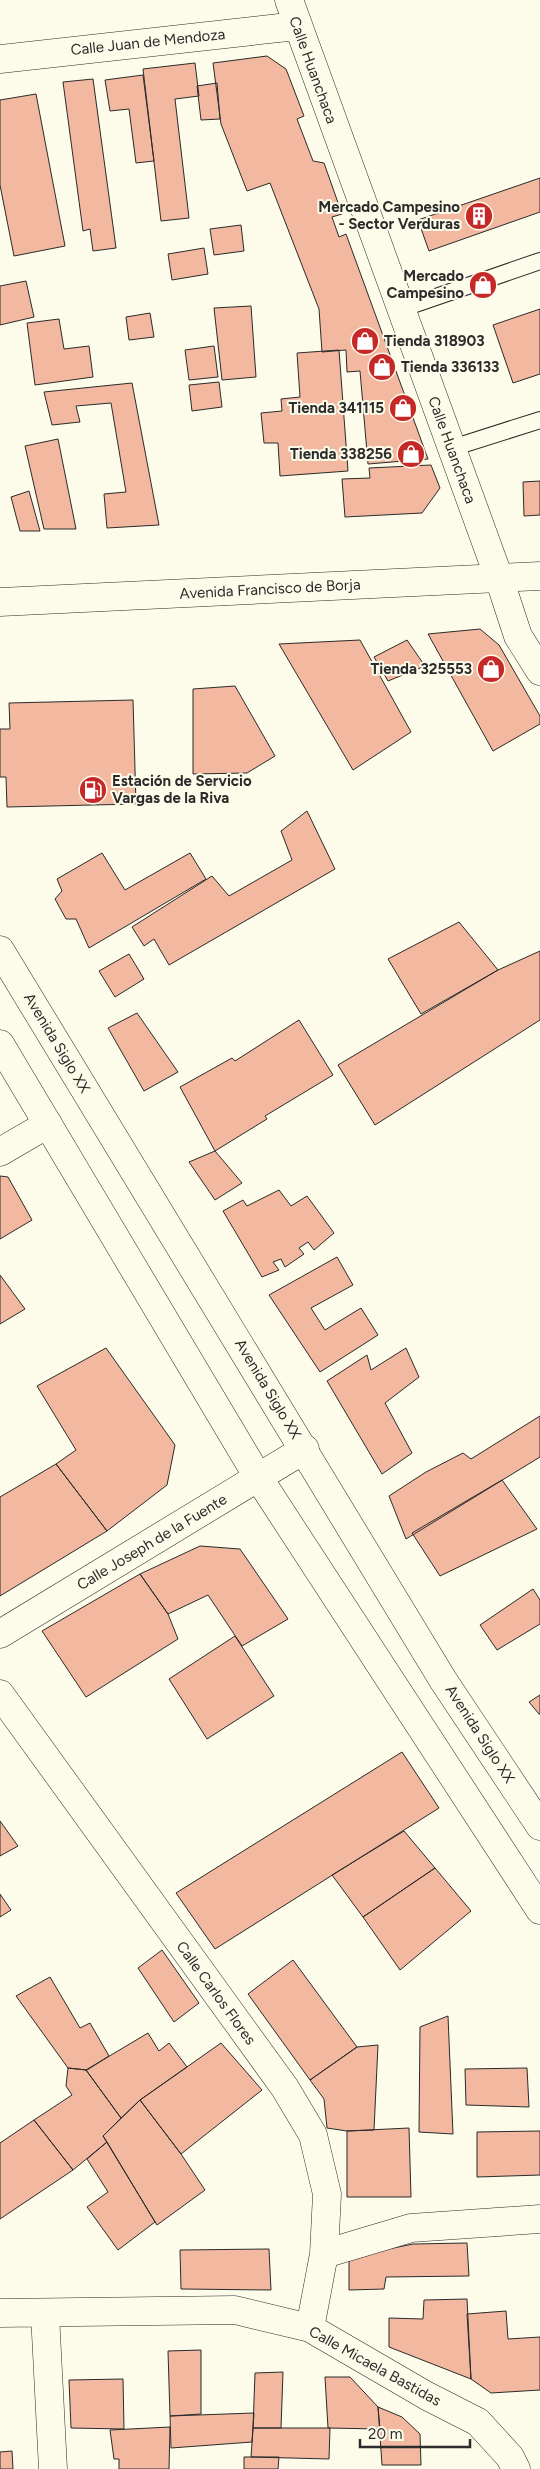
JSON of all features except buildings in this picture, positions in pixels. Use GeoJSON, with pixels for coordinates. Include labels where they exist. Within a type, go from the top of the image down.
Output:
{"type":"FeatureCollection","features":[{"type":"Feature","properties":{"kind":"main road","name":"Calle Huanchaca"},"geometry":{"type":"LineString","coordinates":[[289,0],[499,578],[518,636],[540,671]]}},
{"type":"Feature","properties":{"kind":"main road","name":"Calle Juan de Mendoza"},"geometry":{"type":"LineString","coordinates":[[0,59],[297,26]]}},
{"type":"Feature","properties":{"kind":"main road","name":"Avenida Francisco de Borja"},"geometry":{"type":"LineString","coordinates":[[0,602],[540,576]]}},
{"type":"Feature","properties":{"kind":"main road","name":"Avenida Siglo XX"},"geometry":{"type":"LineString","coordinates":[[0,950],[444,1680],[540,1826]]}},
{"type":"Feature","properties":{"kind":"main road"},"geometry":{"type":"LineString","coordinates":[[0,1044],[258,1477],[540,1910]]}},
{"type":"Feature","properties":{"kind":"main road"},"geometry":{"type":"LineString","coordinates":[[0,1152],[48,1124]]}},
{"type":"Feature","properties":{"kind":"main road","name":"Calle Joseph de la Fuente"},"geometry":{"type":"LineString","coordinates":[[0,1634],[305,1449]]}},
{"type":"Feature","properties":{"kind":"main road","name":"Calle Carlos Flores"},"geometry":{"type":"LineString","coordinates":[[0,1694],[285,2088],[313,2135],[326,2194],[324,2254],[310,2328]]}},
{"type":"Feature","properties":{"kind":"main road"},"geometry":{"type":"LineString","coordinates":[[324,2254],[411,2228],[540,2219]]}},
{"type":"Feature","properties":{"kind":"main road","name":"Calle Micaela Bastidas"},"geometry":{"type":"LineString","coordinates":[[0,2313],[45,2314],[235,2310],[310,2328],[427,2396],[478,2422],[510,2457],[516,2469]]}},
{"type":"Feature","properties":{"kind":"main road"},"geometry":{"type":"LineString","coordinates":[[45,2314],[53,2469]]}},
{"type":"Feature","properties":{"kind":"lane"},"geometry":{"type":"LineString","coordinates":[[401,310],[540,261]]}},
{"type":"Feature","properties":{"kind":"lane"},"geometry":{"type":"LineString","coordinates":[[452,448],[540,420]]}},
{"type":"Feature","properties":{"kind":"place","name":"Mercado Campesino - Sector Verduras"},"geometry":{"type":"Point","coordinates":[479,216]}},
{"type":"Feature","properties":{"kind":"place","name":"Mercado Campesino"},"geometry":{"type":"Point","coordinates":[483,285]}},
{"type":"Feature","properties":{"kind":"place","name":"Tienda 318903"},"geometry":{"type":"Point","coordinates":[365,341]}},
{"type":"Feature","properties":{"kind":"place","name":"Tienda 336133"},"geometry":{"type":"Point","coordinates":[382,367]}},
{"type":"Feature","properties":{"kind":"place","name":"Tienda 341115"},"geometry":{"type":"Point","coordinates":[403,408]}},
{"type":"Feature","properties":{"kind":"place","name":"Tienda 338256"},"geometry":{"type":"Point","coordinates":[411,454]}},
{"type":"Feature","properties":{"kind":"place","name":"Tienda 325553"},"geometry":{"type":"Point","coordinates":[491,669]}},
{"type":"Feature","properties":{"kind":"place","name":"Estación de Servicio Vargas de la Riva"},"geometry":{"type":"Point","coordinates":[93,790]}}]}
